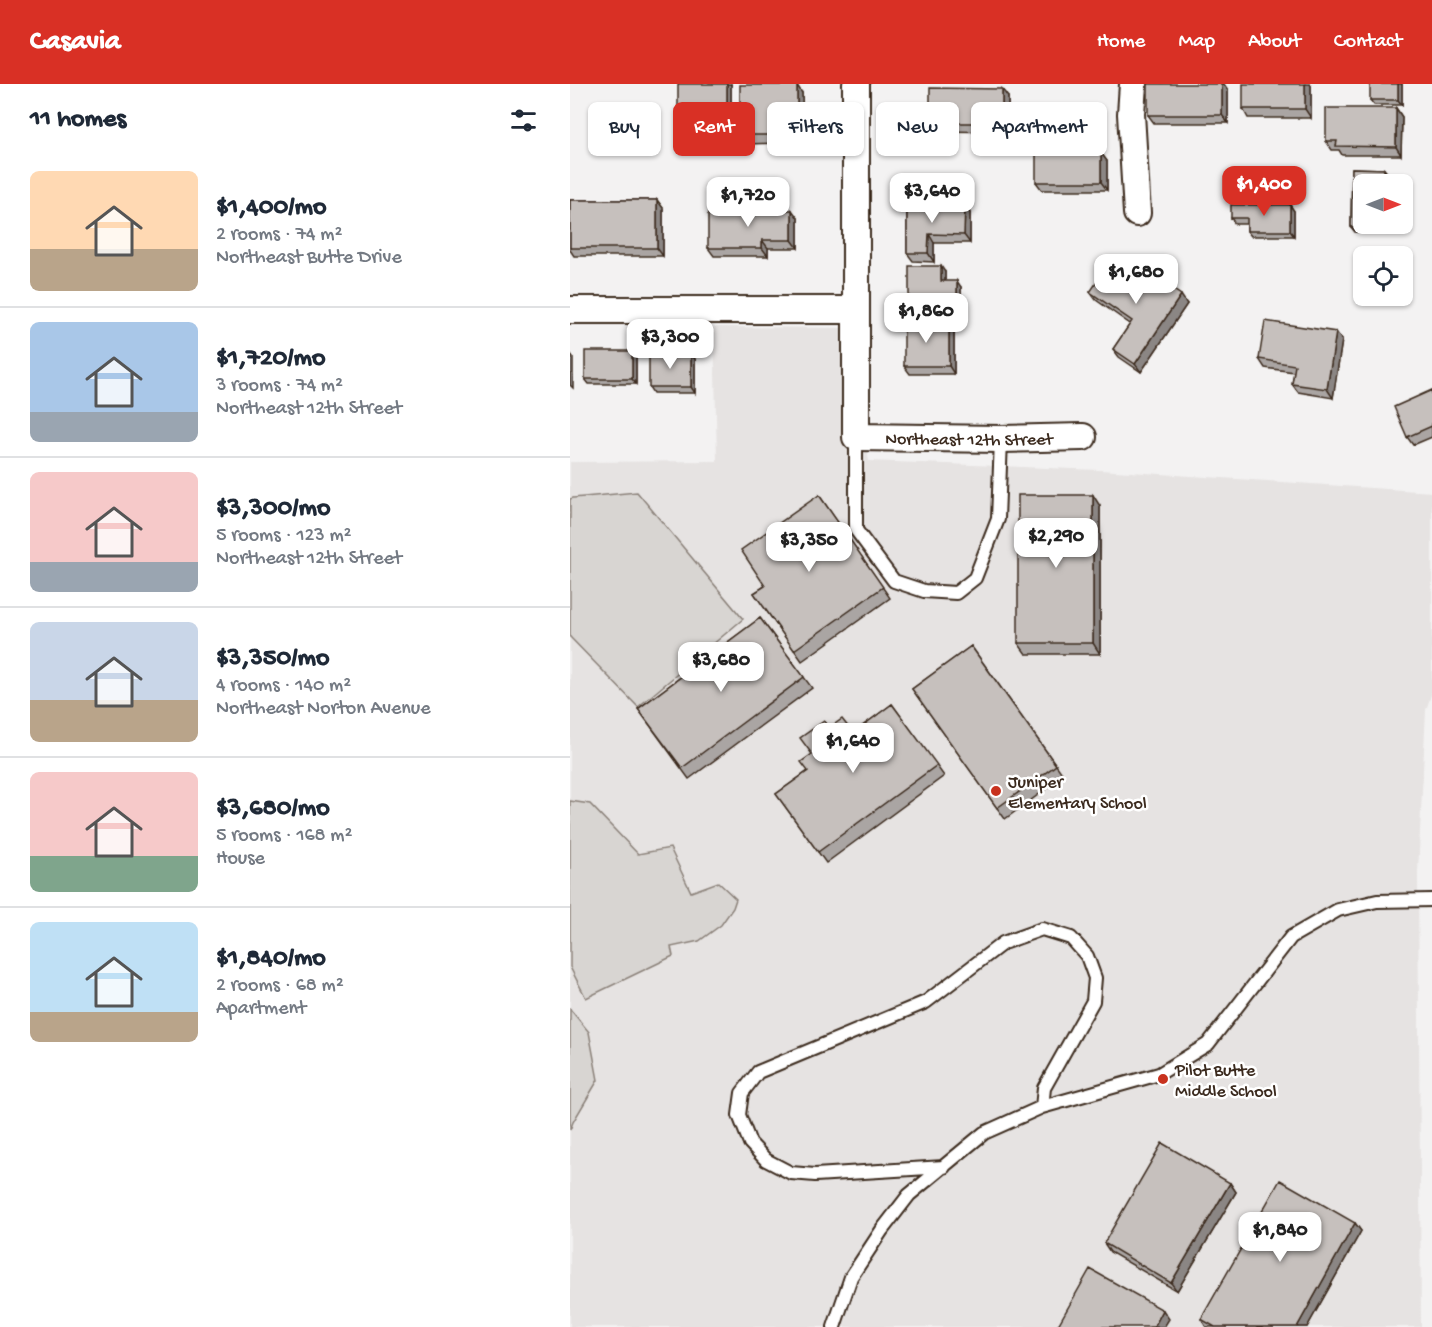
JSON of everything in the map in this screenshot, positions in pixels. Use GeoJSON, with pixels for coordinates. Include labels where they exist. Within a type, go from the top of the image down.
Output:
{"type":"FeatureCollection","features":[{"type":"Feature","properties":{"kind":"street"},"geometry":{"type":"LineString","coordinates":[[856,84],[856,437]]}},
{"type":"Feature","properties":{"kind":"street"},"geometry":{"type":"LineString","coordinates":[[1133,84],[1131,114],[1137,213]]}},
{"type":"Feature","properties":{"kind":"street"},"geometry":{"type":"LineString","coordinates":[[570,310],[856,310]]}},
{"type":"Feature","properties":{"kind":"street","name":"Northeast 12th Street"},"geometry":{"type":"LineString","coordinates":[[856,437],[1001,439],[1083,437]]}},
{"type":"Feature","properties":{"kind":"lane"},"geometry":{"type":"LineString","coordinates":[[856,437],[856,530],[894,581],[924,591],[957,594],[975,578],[998,519],[1001,439]]}},
{"type":"Feature","properties":{"kind":"lane"},"geometry":{"type":"LineString","coordinates":[[834,1327],[851,1277],[882,1230],[909,1195],[984,1133],[1042,1107],[1159,1074],[1208,1044],[1291,937],[1338,910],[1377,901],[1432,900]]}},
{"type":"Feature","properties":{"kind":"lane"},"geometry":{"type":"LineString","coordinates":[[944,1167],[815,1175],[791,1173],[766,1160],[750,1143],[739,1115],[742,1093],[758,1072],[926,1002],[1003,943],[1042,929],[1071,938],[1087,956],[1095,978],[1093,1001],[1044,1088],[1042,1107]]}},
{"type":"Feature","properties":{"kind":"shaded area","name":"Juniper Elementary School"},"geometry":{"type":"Polygon","coordinates":[[[714,327],[846,328],[869,461],[1100,470],[1432,492],[1432,692],[1426,710],[1418,872],[1421,1327],[570,1327],[570,1130],[589,1032],[570,1009],[570,462],[717,461],[714,327]]]}},
{"type":"Feature","properties":{"kind":"shaded area"},"geometry":{"type":"Polygon","coordinates":[[[637,492],[743,619],[638,707],[570,637],[570,499],[637,492]]]}},
{"type":"Feature","properties":{"kind":"shaded area"},"geometry":{"type":"Polygon","coordinates":[[[570,801],[590,804],[638,854],[670,848],[691,892],[718,882],[736,899],[733,908],[721,925],[699,941],[671,947],[673,956],[586,998],[570,967],[570,801]]]}},
{"type":"Feature","properties":{"kind":"shaded area"},"geometry":{"type":"Polygon","coordinates":[[[570,1009],[589,1032],[598,1080],[570,1130],[570,1009]]]}},
{"type":"Feature","properties":{"kind":"building"},"geometry":{"type":"Polygon","coordinates":[[[678,84],[727,84],[727,102],[678,102],[678,84]]]}},
{"type":"Feature","properties":{"kind":"building"},"geometry":{"type":"Polygon","coordinates":[[[1148,84],[1222,84],[1222,115],[1148,115],[1148,84]]]}},
{"type":"Feature","properties":{"kind":"building"},"geometry":{"type":"Polygon","coordinates":[[[1243,84],[1305,84],[1305,109],[1243,109],[1243,84]]]}},
{"type":"Feature","properties":{"kind":"building"},"geometry":{"type":"Polygon","coordinates":[[[1370,84],[1398,84],[1398,100],[1370,100],[1370,84]]]}},
{"type":"Feature","properties":{"kind":"building"},"geometry":{"type":"Polygon","coordinates":[[[740,85],[797,85],[797,102],[767,102],[767,135],[755,135],[755,102],[740,102],[740,85]]]}},
{"type":"Feature","properties":{"kind":"building"},"geometry":{"type":"Polygon","coordinates":[[[930,88],[1002,89],[1002,102],[971,102],[971,123],[959,123],[959,102],[930,102],[930,88]]]}},
{"type":"Feature","properties":{"kind":"building"},"geometry":{"type":"Polygon","coordinates":[[[1326,108],[1396,108],[1396,147],[1336,146],[1337,141],[1326,141],[1326,108]]]}},
{"type":"Feature","properties":{"kind":"building"},"geometry":{"type":"Polygon","coordinates":[[[1036,156],[1101,156],[1101,182],[1036,182],[1036,156]]]}},
{"type":"Feature","properties":{"kind":"building"},"geometry":{"type":"Polygon","coordinates":[[[1352,168],[1384,169],[1384,174],[1353,174],[1353,227],[1351,227],[1352,168]]]}},
{"type":"Feature","properties":{"kind":"building"},"geometry":{"type":"Polygon","coordinates":[[[570,200],[657,200],[657,248],[570,248],[570,200]]]}},
{"type":"Feature","properties":{"kind":"building"},"geometry":{"type":"Polygon","coordinates":[[[907,204],[965,205],[964,235],[929,234],[928,253],[907,253],[907,204]]]}},
{"type":"Feature","properties":{"kind":"building"},"geometry":{"type":"Polygon","coordinates":[[[1231,205],[1290,205],[1290,231],[1247,231],[1247,218],[1231,218],[1231,205]]]}},
{"type":"Feature","properties":{"kind":"building"},"geometry":{"type":"Polygon","coordinates":[[[708,210],[792,210],[792,240],[762,240],[762,248],[708,248],[708,210]]]}},
{"type":"Feature","properties":{"kind":"building"},"geometry":{"type":"Polygon","coordinates":[[[1112,260],[1126,270],[1132,262],[1181,295],[1135,364],[1113,349],[1132,321],[1090,292],[1112,260]]]}},
{"type":"Feature","properties":{"kind":"building"},"geometry":{"type":"Polygon","coordinates":[[[909,266],[941,266],[941,281],[957,281],[957,302],[909,302],[909,266]]]}},
{"type":"Feature","properties":{"kind":"building"},"geometry":{"type":"Polygon","coordinates":[[[904,321],[949,321],[949,366],[904,366],[904,321]]]}},
{"type":"Feature","properties":{"kind":"building"},"geometry":{"type":"Polygon","coordinates":[[[1265,321],[1336,332],[1327,389],[1292,384],[1295,365],[1259,359],[1265,321]]]}},
{"type":"Feature","properties":{"kind":"building"},"geometry":{"type":"Polygon","coordinates":[[[585,351],[632,351],[632,379],[585,379],[585,351]]]}},
{"type":"Feature","properties":{"kind":"building"},"geometry":{"type":"Polygon","coordinates":[[[649,354],[691,354],[691,387],[649,387],[649,354]]]}},
{"type":"Feature","properties":{"kind":"building"},"geometry":{"type":"Polygon","coordinates":[[[1432,390],[1432,426],[1407,437],[1394,407],[1432,390]]]}},
{"type":"Feature","properties":{"kind":"building"},"geometry":{"type":"Polygon","coordinates":[[[819,495],[883,587],[794,650],[754,593],[765,586],[741,550],[819,495]]]}},
{"type":"Feature","properties":{"kind":"building"},"geometry":{"type":"Polygon","coordinates":[[[1018,495],[1093,495],[1093,643],[1018,643],[1018,495]]]}},
{"type":"Feature","properties":{"kind":"building"},"geometry":{"type":"Polygon","coordinates":[[[760,618],[804,677],[682,768],[638,709],[760,618]]]}},
{"type":"Feature","properties":{"kind":"building"},"geometry":{"type":"Polygon","coordinates":[[[971,646],[1056,765],[997,808],[912,689],[971,646]]]}},
{"type":"Feature","properties":{"kind":"building"},"geometry":{"type":"Polygon","coordinates":[[[892,704],[937,765],[818,852],[776,794],[808,771],[801,762],[812,754],[800,738],[824,721],[829,728],[842,719],[853,733],[892,704]]]}},
{"type":"Feature","properties":{"kind":"building"},"geometry":{"type":"Polygon","coordinates":[[[1162,1143],[1230,1183],[1171,1283],[1104,1243],[1162,1143]]]}},
{"type":"Feature","properties":{"kind":"building"},"geometry":{"type":"Polygon","coordinates":[[[1280,1180],[1355,1223],[1297,1327],[1215,1327],[1201,1319],[1280,1180]]]}},
{"type":"Feature","properties":{"kind":"building"},"geometry":{"type":"Polygon","coordinates":[[[1090,1269],[1163,1310],[1154,1327],[1057,1327],[1090,1269]]]}},
{"type":"Feature","properties":{"kind":"place","name":"Juniper Elementary School"},"geometry":{"type":"Point","coordinates":[996,791]}},
{"type":"Feature","properties":{"kind":"place","name":"Pilot Butte Middle School"},"geometry":{"type":"Point","coordinates":[1163,1079]}}]}
